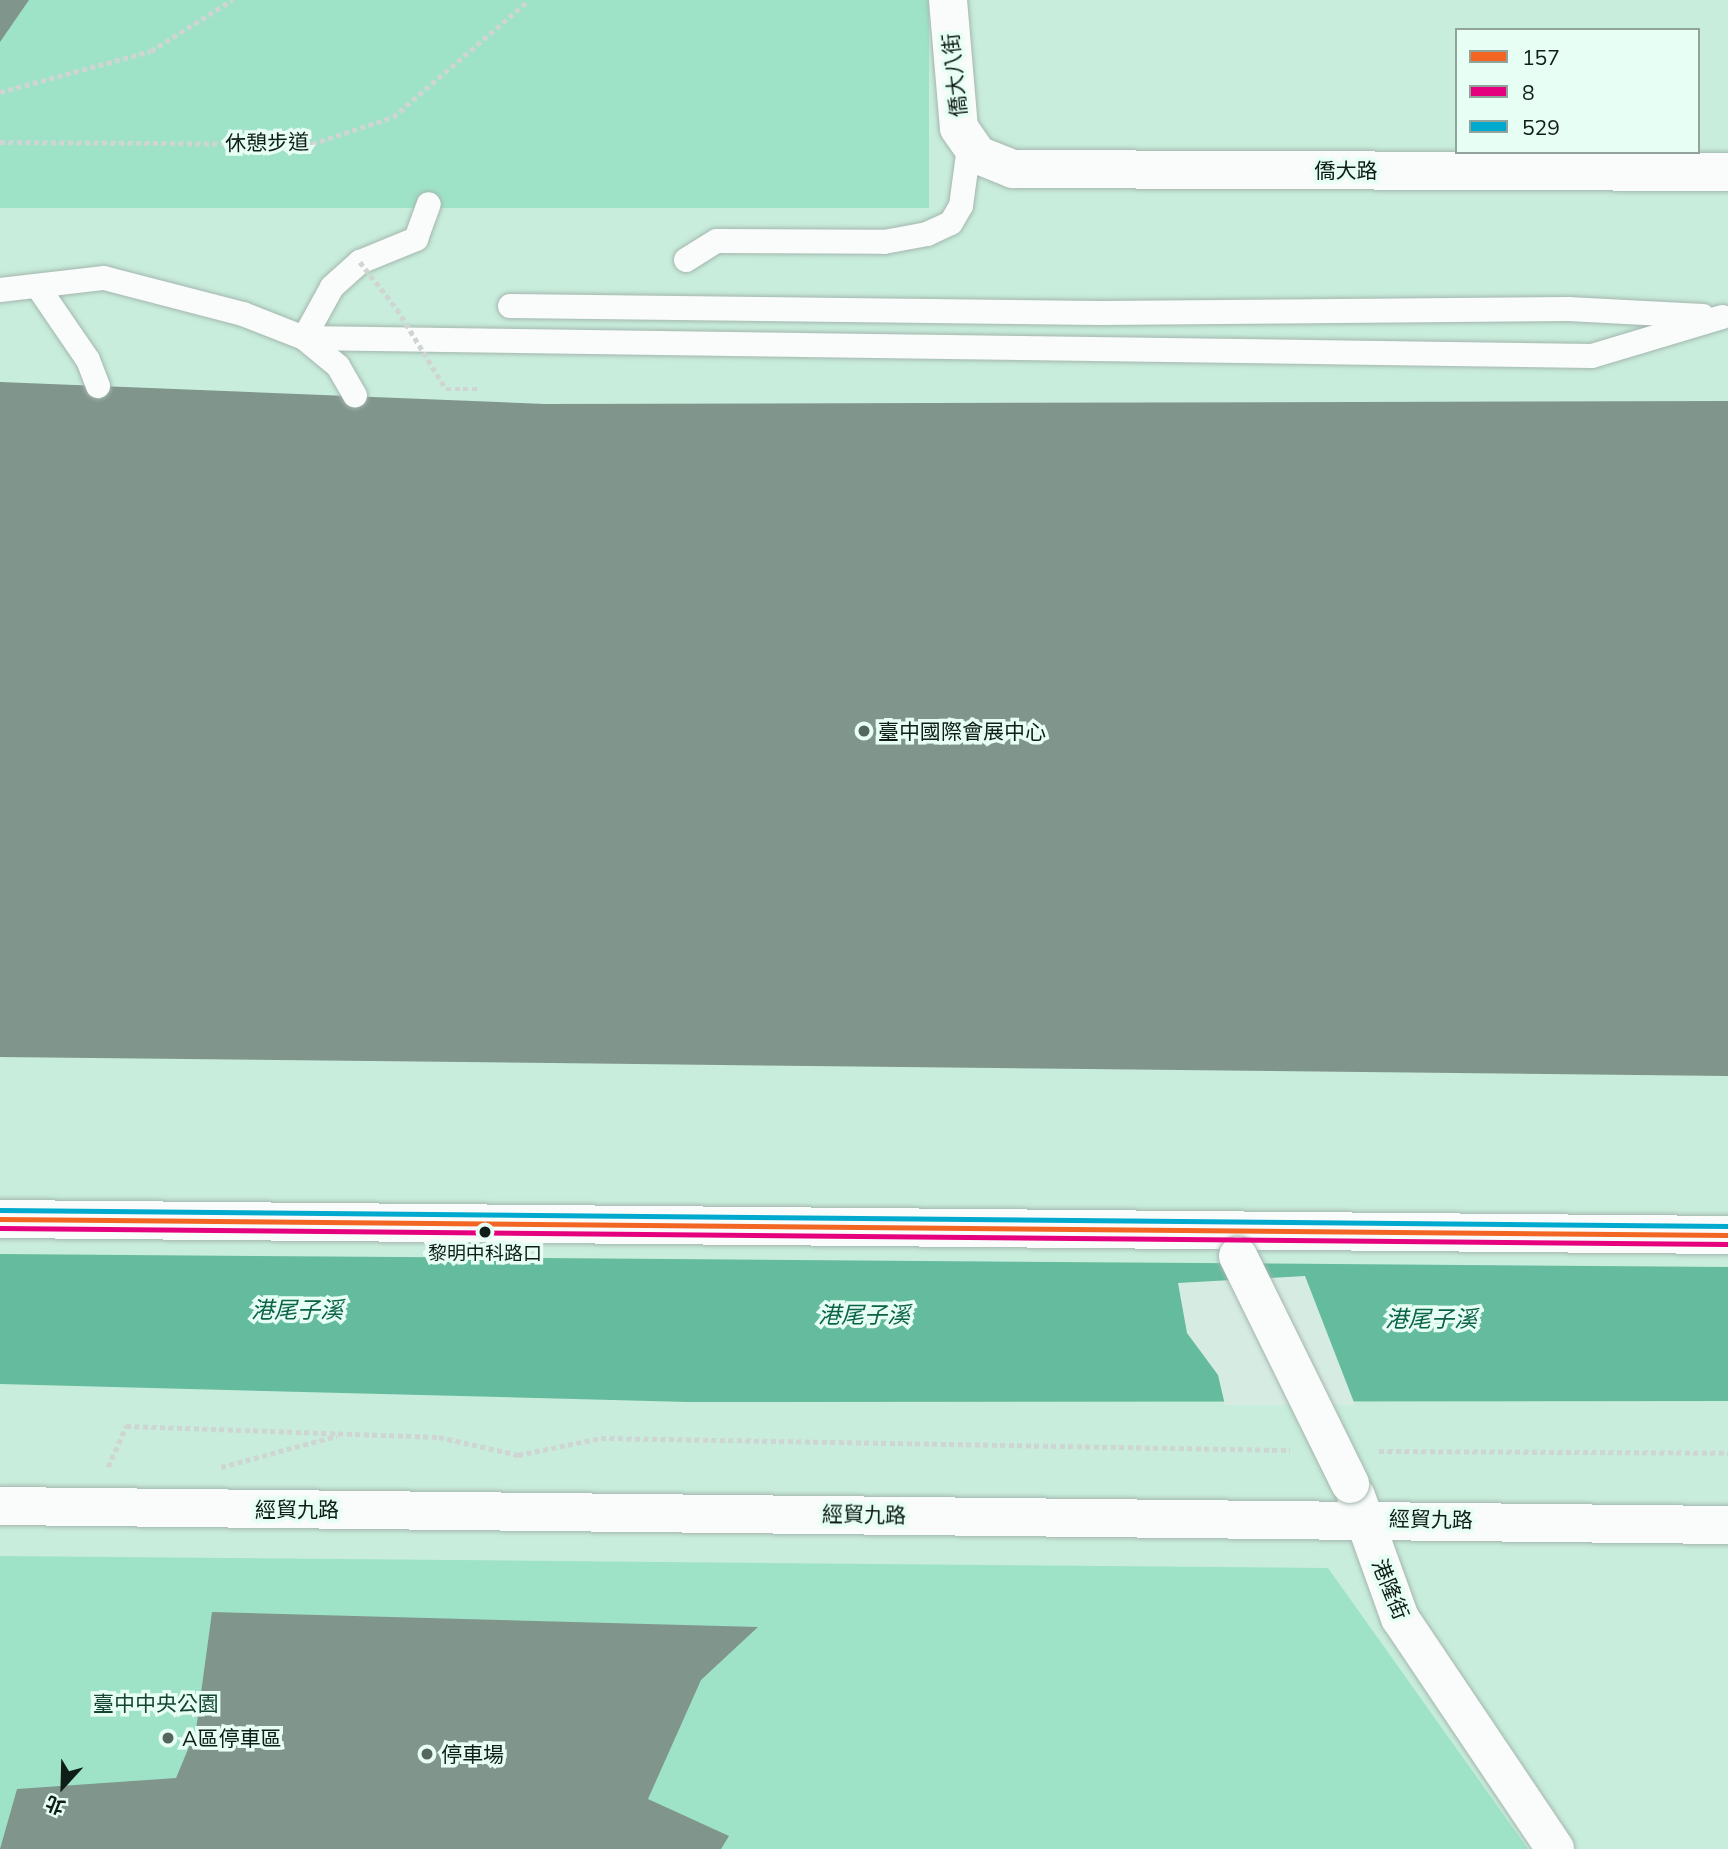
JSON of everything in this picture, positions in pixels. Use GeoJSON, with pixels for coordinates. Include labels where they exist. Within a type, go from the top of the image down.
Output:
{"type":"FeatureCollection","features":[{"type":"Feature","properties":{"kind":"street","name":"僑大八街"},"geometry":{"type":"LineString","coordinates":[[948,0],[954,107],[969,147]]}},
{"type":"Feature","properties":{"kind":"street","name":"僑大路"},"geometry":{"type":"LineString","coordinates":[[969,147],[1013,169],[1728,172]]}},
{"type":"Feature","properties":{"kind":"street"},"geometry":{"type":"LineString","coordinates":[[0,1219],[1233,1245],[1728,1235]]}},
{"type":"Feature","properties":{"kind":"street","name":"港隆街"},"geometry":{"type":"LineString","coordinates":[[1233,1245],[1367,1518],[1382,1579],[1401,1618],[1555,1849]]}},
{"type":"Feature","properties":{"kind":"street","name":"經貿九路"},"geometry":{"type":"LineString","coordinates":[[0,1506],[1367,1518],[1728,1525]]}},
{"type":"Feature","properties":{"kind":"lane"},"geometry":{"type":"LineString","coordinates":[[686,260],[717,241],[884,242],[927,234],[951,223],[961,206],[969,147]]}},
{"type":"Feature","properties":{"kind":"lane"},"geometry":{"type":"LineString","coordinates":[[304,338],[332,287],[359,262],[416,239],[429,204]]}},
{"type":"Feature","properties":{"kind":"lane"},"geometry":{"type":"LineString","coordinates":[[0,290],[104,278],[243,314],[304,338],[338,366],[355,396]]}},
{"type":"Feature","properties":{"kind":"lane"},"geometry":{"type":"LineString","coordinates":[[38,287],[88,360],[99,386]]}},
{"type":"Feature","properties":{"kind":"lane"},"geometry":{"type":"LineString","coordinates":[[510,306],[1101,313],[1568,309],[1725,317]]}},
{"type":"Feature","properties":{"kind":"lane"},"geometry":{"type":"LineString","coordinates":[[304,338],[1592,356],[1725,317]]}},
{"type":"Feature","properties":{"kind":"path"},"geometry":{"type":"LineString","coordinates":[[0,92],[151,51],[232,0]]}},
{"type":"Feature","properties":{"kind":"path","name":"休憩步道"},"geometry":{"type":"LineString","coordinates":[[0,142],[312,144],[393,117],[529,0]]}},
{"type":"Feature","properties":{"kind":"path"},"geometry":{"type":"LineString","coordinates":[[359,262],[397,309],[446,389],[480,388]]}},
{"type":"Feature","properties":{"kind":"path"},"geometry":{"type":"LineString","coordinates":[[102,1479],[125,1426],[439,1437],[518,1455],[601,1438],[1298,1450]]}},
{"type":"Feature","properties":{"kind":"path"},"geometry":{"type":"LineString","coordinates":[[211,1469],[345,1434]]}},
{"type":"Feature","properties":{"kind":"path"},"geometry":{"type":"LineString","coordinates":[[1367,1451],[1728,1453]]}},
{"type":"Feature","properties":{"kind":"shaded area"},"geometry":{"type":"Polygon","coordinates":[[[0,0],[1728,0],[1728,1849],[0,1849],[0,0]]]}},
{"type":"Feature","properties":{"kind":"green space"},"geometry":{"type":"Polygon","coordinates":[[[0,0],[929,0],[929,208],[0,208],[0,0]]]}},
{"type":"Feature","properties":{"kind":"green space","name":"臺中中央公園"},"geometry":{"type":"Polygon","coordinates":[[[0,1556],[1328,1568],[1528,1849],[0,1849],[0,1556]]]}},
{"type":"Feature","properties":{"kind":"water","name":"港尾子溪"},"geometry":{"type":"Polygon","coordinates":[[[0,1254],[1728,1267],[1728,1401],[688,1402],[0,1384],[0,1254]]]}},
{"type":"Feature","properties":{"kind":"pier"},"geometry":{"type":"Polygon","coordinates":[[[1305,1276],[1355,1405],[1225,1405],[1218,1375],[1187,1333],[1178,1283],[1305,1276]]]}},
{"type":"Feature","properties":{"kind":"building"},"geometry":{"type":"Polygon","coordinates":[[[0,0],[29,0],[0,42],[0,0]]]}},
{"type":"Feature","properties":{"kind":"building","name":"臺中國際會展中心"},"geometry":{"type":"Polygon","coordinates":[[[0,382],[545,404],[1728,401],[1728,1076],[0,1057],[0,382]]]}},
{"type":"Feature","properties":{"kind":"building","name":"停車場"},"geometry":{"type":"Polygon","coordinates":[[[212,1612],[758,1627],[701,1680],[648,1799],[729,1836],[721,1849],[0,1849],[17,1789],[176,1778],[196,1730],[212,1612]]]}},
{"type":"Feature","properties":{"kind":"transit line","name":"529"},"geometry":{"type":"LineString","coordinates":[[0,1210],[1728,1226]]}},
{"type":"Feature","properties":{"kind":"transit line","name":"157"},"geometry":{"type":"LineString","coordinates":[[0,1219],[1728,1235]]}},
{"type":"Feature","properties":{"kind":"transit line","name":"8"},"geometry":{"type":"LineString","coordinates":[[0,1228],[1728,1244]]}},
{"type":"Feature","properties":{"kind":"place","name":"臺中國際會展中心"},"geometry":{"type":"Point","coordinates":[864,731]}},
{"type":"Feature","properties":{"kind":"place","name":"黎明中科路口"},"geometry":{"type":"Point","coordinates":[485,1232]}},
{"type":"Feature","properties":{"kind":"place","name":"A區停車區"},"geometry":{"type":"Point","coordinates":[168,1738]}},
{"type":"Feature","properties":{"kind":"place","name":"停車場"},"geometry":{"type":"Point","coordinates":[427,1754]}}]}
